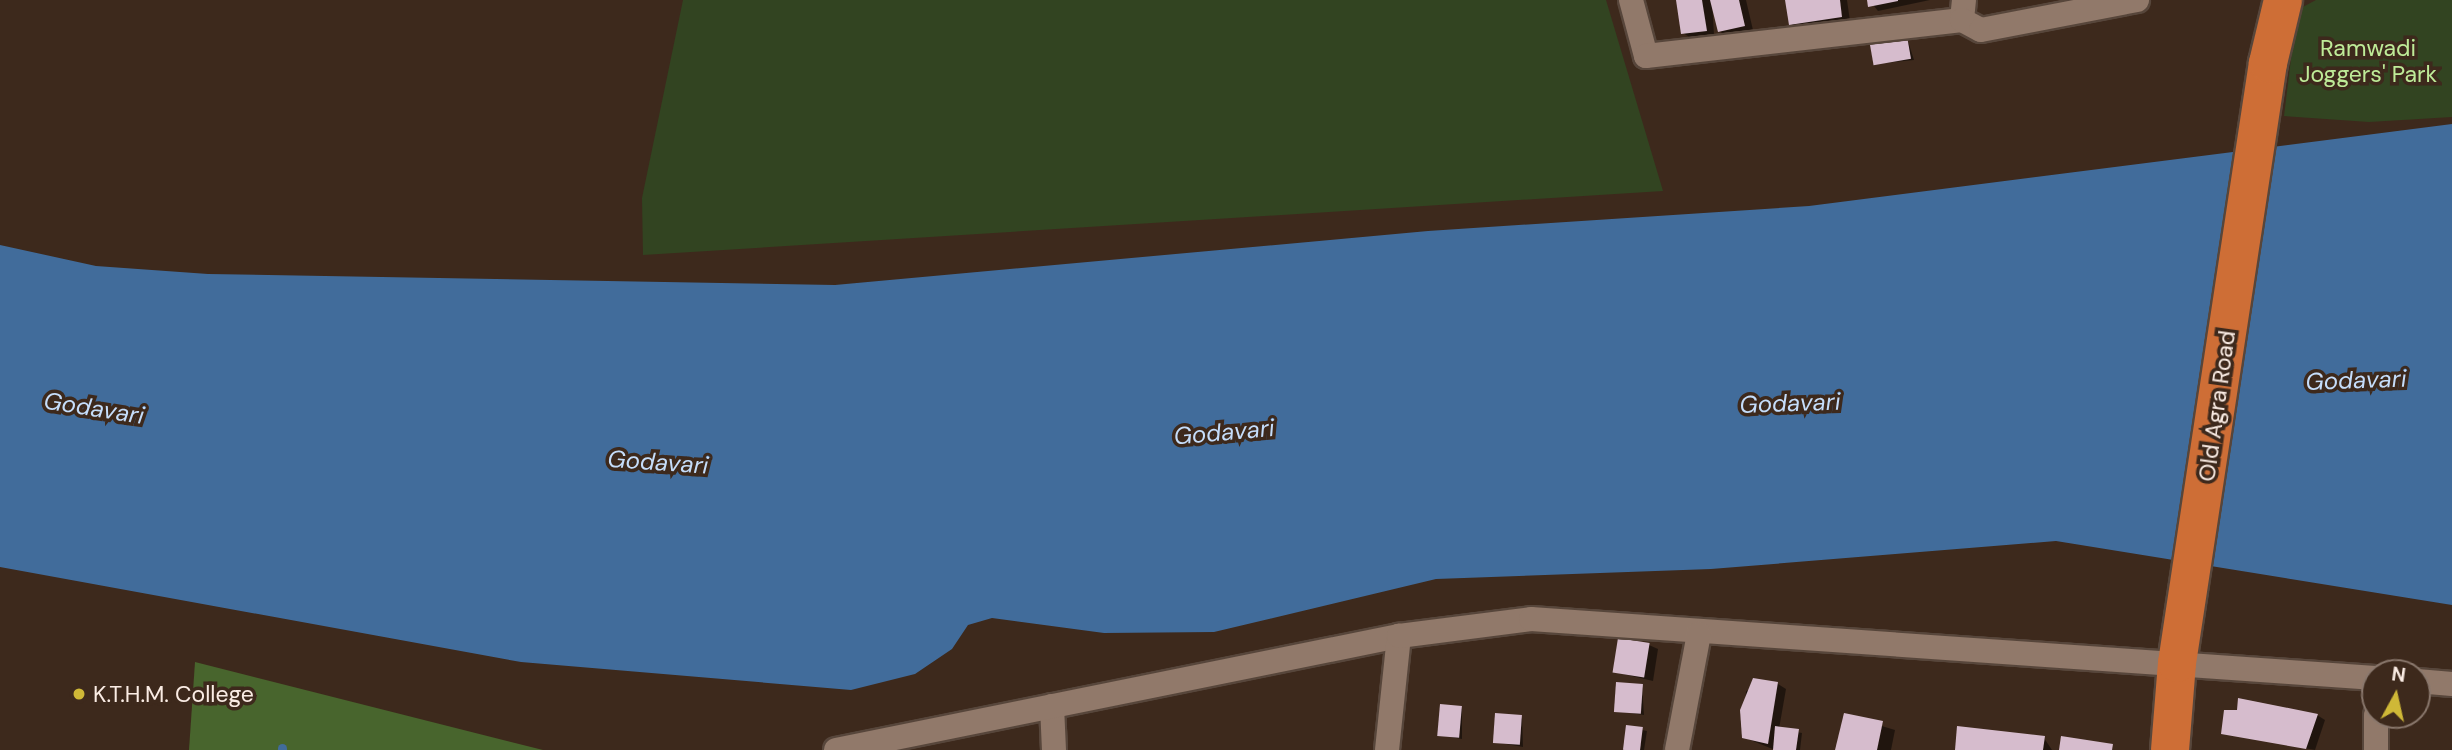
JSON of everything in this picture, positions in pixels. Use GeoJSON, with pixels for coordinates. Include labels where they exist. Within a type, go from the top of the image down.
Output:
{"type":"FeatureCollection","features":[{"type":"Feature","properties":{"kind":"highway","name":"Old Agra Road"},"geometry":{"type":"LineString","coordinates":[[2254,0],[2268,63]]}},
{"type":"Feature","properties":{"kind":"highway","name":"Old Agra Road"},"geometry":{"type":"LineString","coordinates":[[2170,750],[2177,663],[2268,63],[2283,0]]}},
{"type":"Feature","properties":{"kind":"street"},"geometry":{"type":"LineString","coordinates":[[1631,0],[1646,56],[1963,10],[1970,27],[1993,29],[2137,0]]}},
{"type":"Feature","properties":{"kind":"street"},"geometry":{"type":"LineString","coordinates":[[836,750],[1399,636],[1531,618],[1699,634],[2361,677]]}},
{"type":"Feature","properties":{"kind":"street"},"geometry":{"type":"LineString","coordinates":[[1677,750],[1699,634]]}},
{"type":"Feature","properties":{"kind":"street"},"geometry":{"type":"LineString","coordinates":[[1387,750],[1399,636]]}},
{"type":"Feature","properties":{"kind":"street"},"geometry":{"type":"LineString","coordinates":[[2431,682],[2452,684]]}},
{"type":"Feature","properties":{"kind":"street"},"geometry":{"type":"LineString","coordinates":[[1052,706],[1054,750]]}},
{"type":"Feature","properties":{"kind":"street"},"geometry":{"type":"LineString","coordinates":[[2376,729],[2376,750]]}},
{"type":"Feature","properties":{"kind":"green space"},"geometry":{"type":"Polygon","coordinates":[[[683,0],[1606,0],[1663,191],[643,255],[642,198],[683,0]]]}},
{"type":"Feature","properties":{"kind":"green space","name":"Ramwadi Joggers' Park"},"geometry":{"type":"Polygon","coordinates":[[[2316,0],[2452,0],[2452,117],[2369,122],[2284,116],[2297,10],[2316,0]]]}},
{"type":"Feature","properties":{"kind":"green space"},"geometry":{"type":"Polygon","coordinates":[[[195,662],[543,750],[189,750],[195,662]]]}},
{"type":"Feature","properties":{"kind":"water","name":"Godavari"},"geometry":{"type":"Polygon","coordinates":[[[2452,124],[2452,605],[2056,541],[1711,569],[1436,579],[1214,632],[1104,633],[992,618],[968,625],[952,649],[915,674],[851,690],[521,662],[0,567],[0,245],[96,266],[208,274],[835,285],[1428,231],[1809,206],[2452,124]]]}},
{"type":"Feature","properties":{"kind":"building"},"geometry":{"type":"Polygon","coordinates":[[[1676,0],[1702,0],[1707,31],[1681,34],[1676,0]]]}},
{"type":"Feature","properties":{"kind":"building"},"geometry":{"type":"Polygon","coordinates":[[[1710,0],[1739,0],[1745,26],[1718,32],[1710,0]]]}},
{"type":"Feature","properties":{"kind":"building"},"geometry":{"type":"Polygon","coordinates":[[[1785,0],[1840,0],[1842,17],[1789,25],[1785,0]]]}},
{"type":"Feature","properties":{"kind":"building"},"geometry":{"type":"Polygon","coordinates":[[[1867,0],[1898,0],[1898,1],[1868,7],[1867,0]]]}},
{"type":"Feature","properties":{"kind":"building"},"geometry":{"type":"Polygon","coordinates":[[[1907,36],[1911,59],[1874,65],[1870,43],[1907,36]]]}},
{"type":"Feature","properties":{"kind":"building"},"geometry":{"type":"Polygon","coordinates":[[[1618,638],[1650,643],[1644,678],[1613,673],[1618,638]]]}},
{"type":"Feature","properties":{"kind":"building"},"geometry":{"type":"Polygon","coordinates":[[[1753,678],[1778,682],[1768,744],[1742,738],[1740,710],[1753,678]]]}},
{"type":"Feature","properties":{"kind":"building"},"geometry":{"type":"Polygon","coordinates":[[[1616,682],[1643,684],[1641,714],[1614,712],[1616,682]]]}},
{"type":"Feature","properties":{"kind":"building"},"geometry":{"type":"Polygon","coordinates":[[[2238,698],[2318,714],[2306,749],[2221,734],[2224,710],[2237,710],[2238,698]]]}},
{"type":"Feature","properties":{"kind":"building"},"geometry":{"type":"Polygon","coordinates":[[[1440,704],[1462,706],[1459,738],[1437,736],[1440,704]]]}},
{"type":"Feature","properties":{"kind":"building"},"geometry":{"type":"Polygon","coordinates":[[[1495,713],[1522,715],[1520,745],[1493,743],[1495,713]]]}},
{"type":"Feature","properties":{"kind":"building"},"geometry":{"type":"Polygon","coordinates":[[[1844,713],[1883,721],[1877,750],[1835,750],[1844,713]]]}},
{"type":"Feature","properties":{"kind":"building"},"geometry":{"type":"Polygon","coordinates":[[[1626,725],[1643,727],[1640,750],[1623,750],[1626,725]]]}},
{"type":"Feature","properties":{"kind":"building"},"geometry":{"type":"Polygon","coordinates":[[[1775,726],[1799,729],[1796,750],[1773,750],[1775,726]]]}},
{"type":"Feature","properties":{"kind":"building"},"geometry":{"type":"Polygon","coordinates":[[[1957,726],[2045,736],[2043,750],[1955,750],[1957,726]]]}},
{"type":"Feature","properties":{"kind":"building"},"geometry":{"type":"Polygon","coordinates":[[[2061,736],[2113,744],[2112,750],[2059,750],[2061,736]]]}},
{"type":"Feature","properties":{"kind":"place","name":"K.T.H.M. College"},"geometry":{"type":"Point","coordinates":[79,694]}}]}
